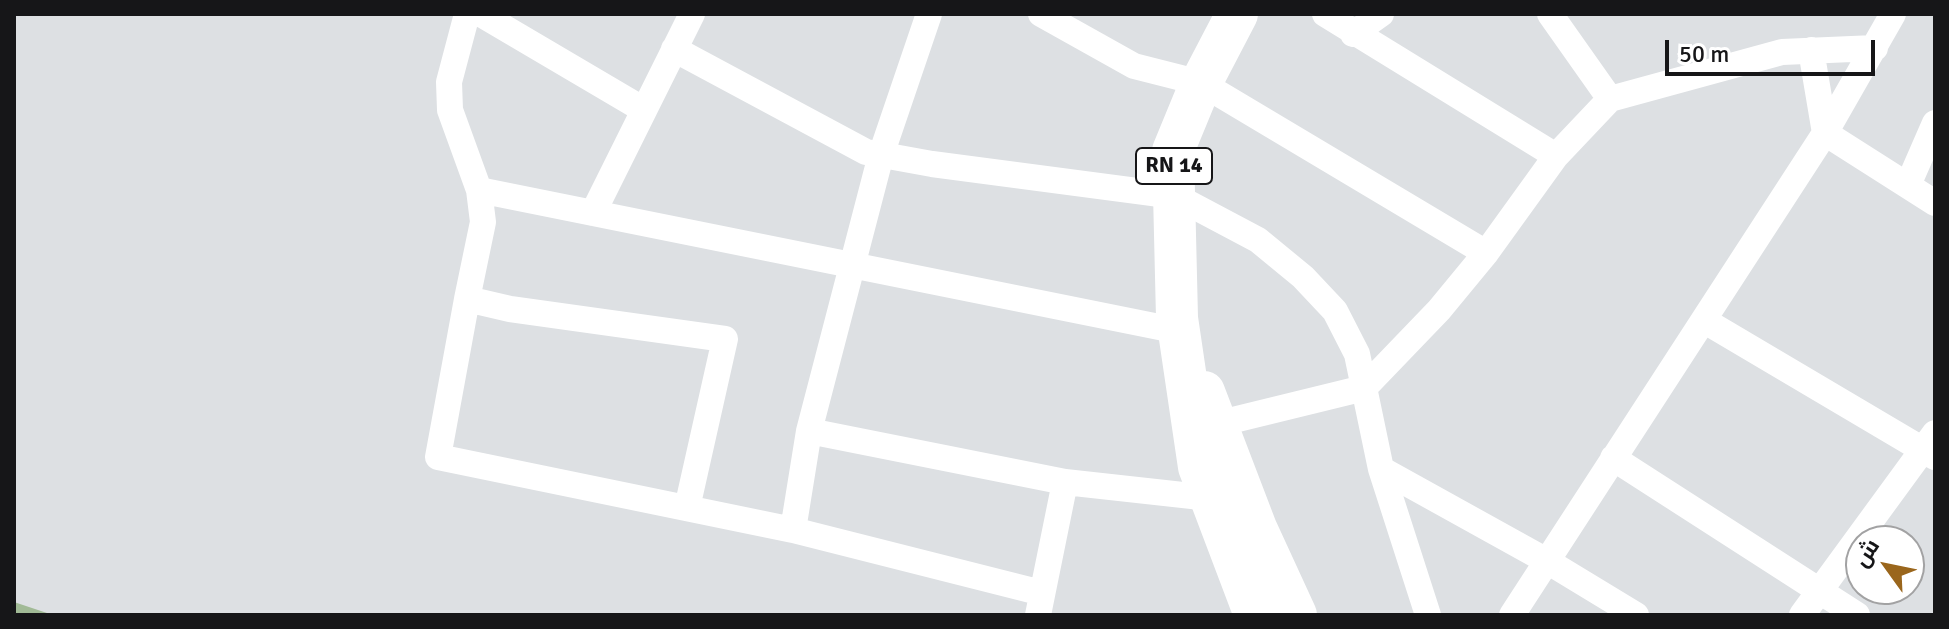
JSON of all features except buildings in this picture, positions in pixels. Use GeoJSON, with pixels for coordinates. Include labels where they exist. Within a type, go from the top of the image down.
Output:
{"type":"FeatureCollection","features":[{"type":"Feature","properties":{"kind":"main road","name":"RN 14"},"geometry":{"type":"LineString","coordinates":[[1237,14],[1201,83],[1173,151],[1179,331],[1199,467],[1255,615]]}},
{"type":"Feature","properties":{"kind":"main road","name":"RN 14"},"geometry":{"type":"LineString","coordinates":[[1179,331],[1256,528],[1296,615]]}},
{"type":"Feature","properties":{"kind":"street"},"geometry":{"type":"LineString","coordinates":[[467,14],[449,82],[450,110],[479,190],[483,222],[438,457],[793,530],[1040,604],[1065,482]]}},
{"type":"Feature","properties":{"kind":"street"},"geometry":{"type":"LineString","coordinates":[[481,14],[644,110]]}},
{"type":"Feature","properties":{"kind":"street"},"geometry":{"type":"LineString","coordinates":[[593,213],[692,14]]}},
{"type":"Feature","properties":{"kind":"street"},"geometry":{"type":"LineString","coordinates":[[793,530],[809,431],[852,265],[881,155],[929,14]]}},
{"type":"Feature","properties":{"kind":"street"},"geometry":{"type":"LineString","coordinates":[[1041,14],[1134,66],[1201,83],[1486,253]]}},
{"type":"Feature","properties":{"kind":"street"},"geometry":{"type":"LineString","coordinates":[[1325,14],[1556,156]]}},
{"type":"Feature","properties":{"kind":"street"},"geometry":{"type":"LineString","coordinates":[[1353,34],[1381,14]]}},
{"type":"Feature","properties":{"kind":"street"},"geometry":{"type":"LineString","coordinates":[[1550,14],[1610,99]]}},
{"type":"Feature","properties":{"kind":"street"},"geometry":{"type":"LineString","coordinates":[[1512,615],[1825,133],[1893,14]]}},
{"type":"Feature","properties":{"kind":"street"},"geometry":{"type":"LineString","coordinates":[[1217,424],[1364,388],[1439,310],[1486,253],[1556,156],[1610,99],[1782,52],[1875,48]]}},
{"type":"Feature","properties":{"kind":"street"},"geometry":{"type":"LineString","coordinates":[[674,49],[866,152],[932,164],[1175,196],[1258,240],[1303,277],[1335,311],[1357,354],[1381,469],[1428,615]]}},
{"type":"Feature","properties":{"kind":"street"},"geometry":{"type":"LineString","coordinates":[[1811,50],[1825,133],[1935,203]]}},
{"type":"Feature","properties":{"kind":"street"},"geometry":{"type":"LineString","coordinates":[[1908,185],[1935,123]]}},
{"type":"Feature","properties":{"kind":"street"},"geometry":{"type":"LineString","coordinates":[[479,190],[1179,331]]}},
{"type":"Feature","properties":{"kind":"street"},"geometry":{"type":"LineString","coordinates":[[467,299],[510,309],[725,339],[687,508]]}},
{"type":"Feature","properties":{"kind":"street"},"geometry":{"type":"LineString","coordinates":[[1705,321],[1931,446],[1802,615]]}},
{"type":"Feature","properties":{"kind":"street"},"geometry":{"type":"LineString","coordinates":[[809,431],[1065,482],[1210,498]]}},
{"type":"Feature","properties":{"kind":"street"},"geometry":{"type":"LineString","coordinates":[[1613,458],[1857,615]]}},
{"type":"Feature","properties":{"kind":"street"},"geometry":{"type":"LineString","coordinates":[[1381,469],[1547,561],[1636,615]]}},
{"type":"Feature","properties":{"kind":"green space"},"geometry":{"type":"Polygon","coordinates":[[[14,602],[53,615],[14,615],[14,602]]]}}]}
